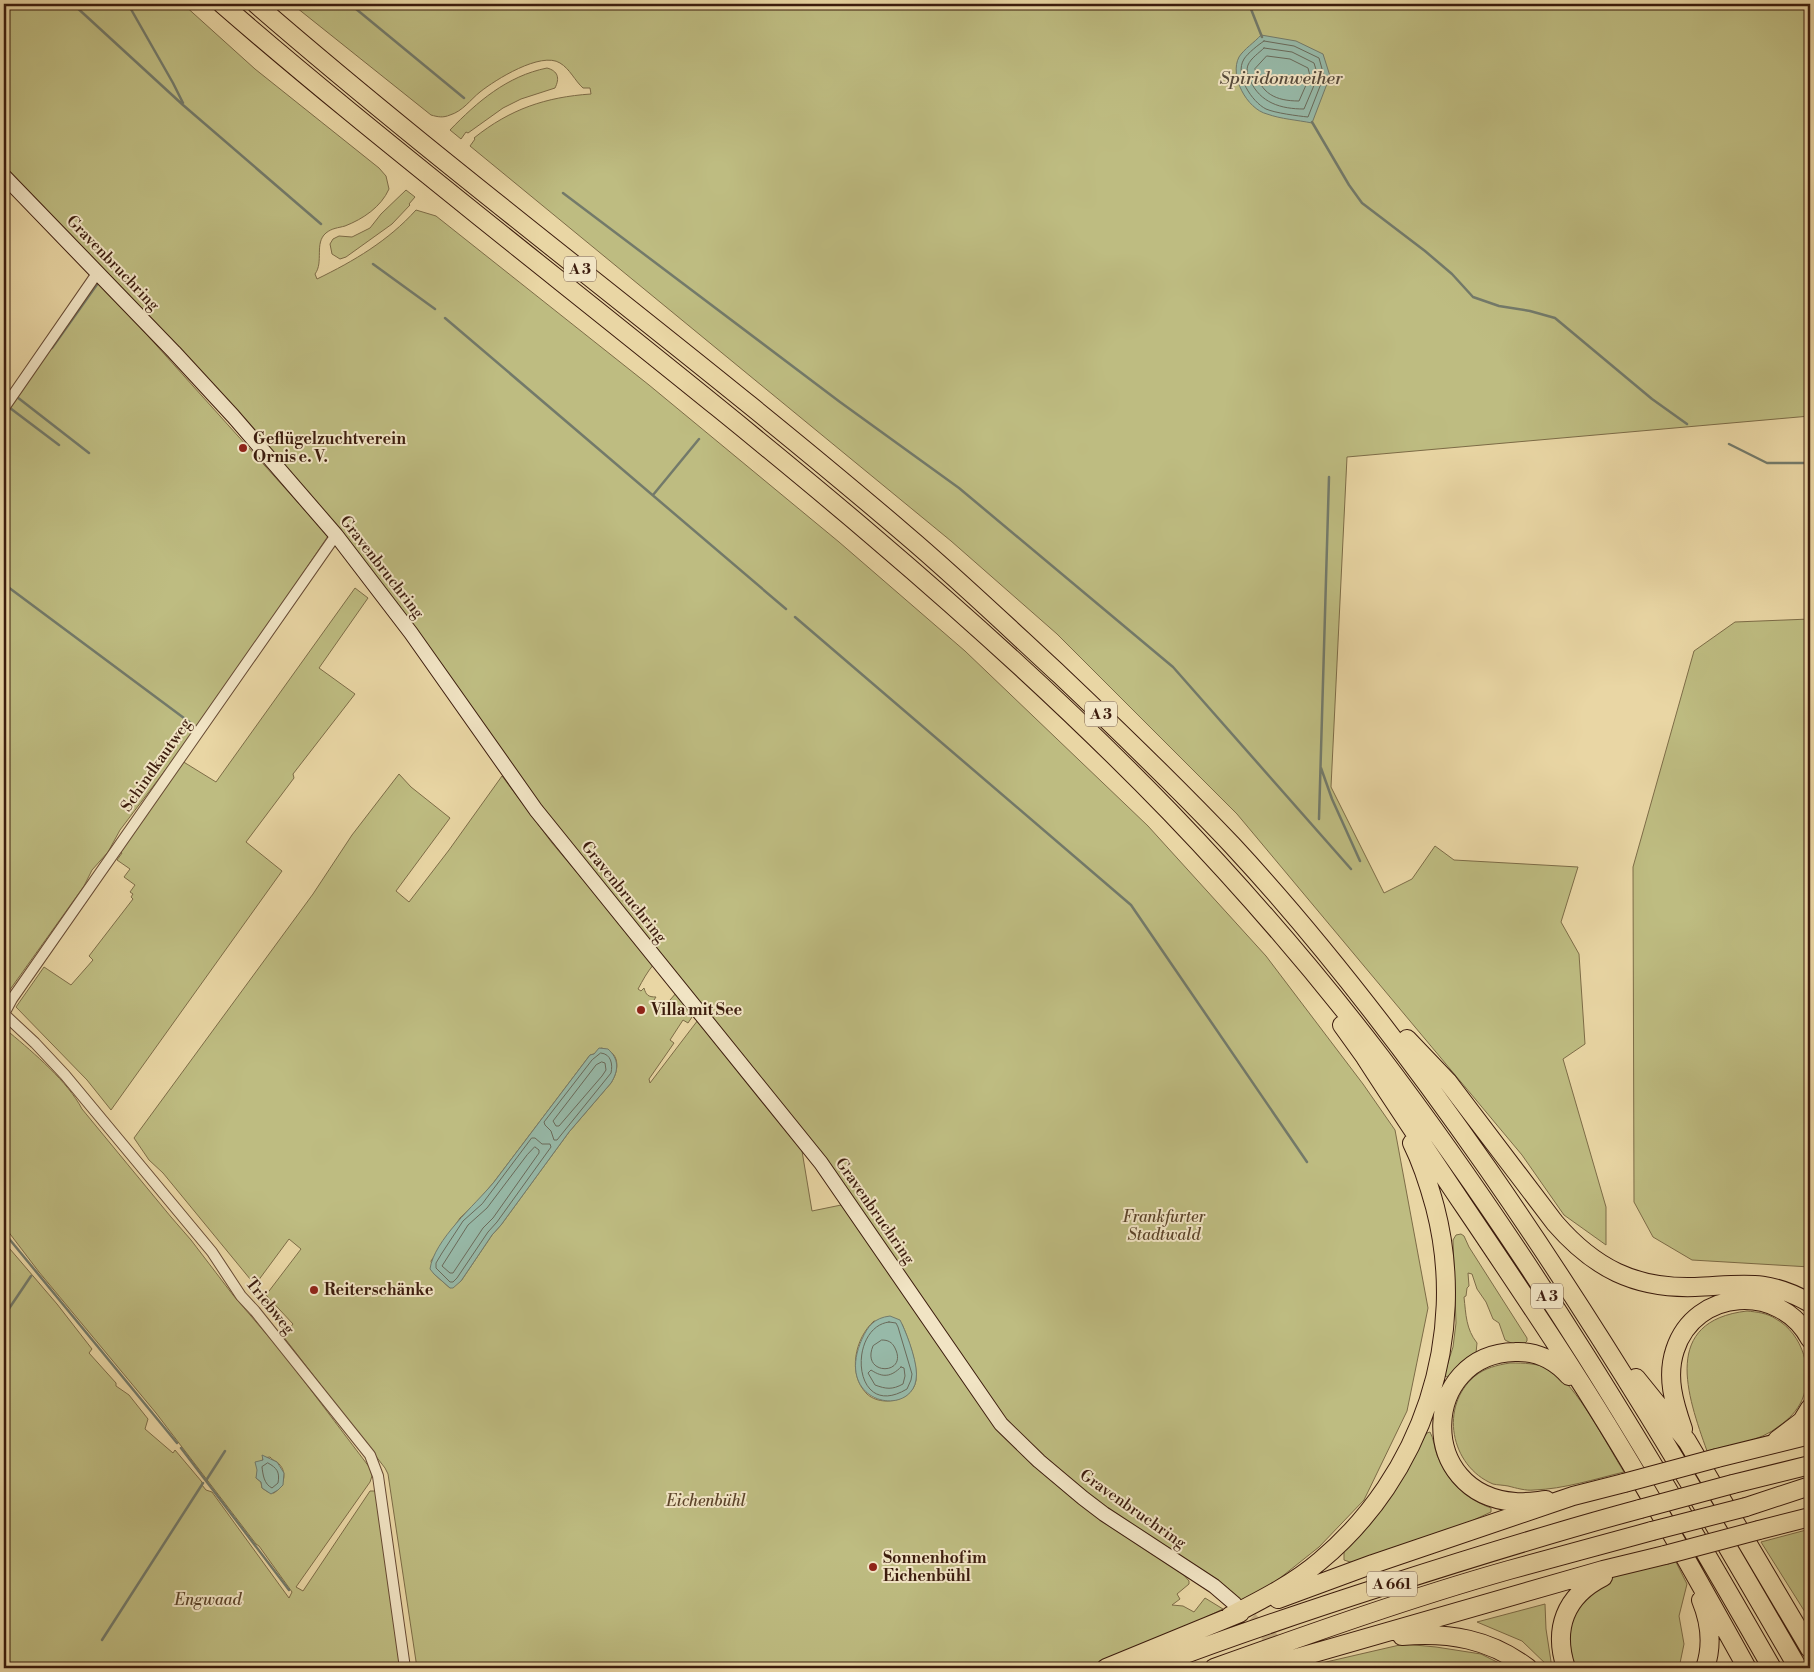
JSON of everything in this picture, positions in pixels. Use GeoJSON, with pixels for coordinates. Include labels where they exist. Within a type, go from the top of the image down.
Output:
{"type":"FeatureCollection","features":[{"type":"Feature","properties":{"kind":"highway","name":"A 3"},"geometry":{"type":"LineString","coordinates":[[222,4],[263,40],[416,165],[666,365],[864,528],[1042,686],[1135,776],[1233,880],[1291,945],[1383,1060],[1471,1182],[1538,1282],[1638,1441],[1772,1668]]}},
{"type":"Feature","properties":{"kind":"highway","name":"A 3"},"geometry":{"type":"LineString","coordinates":[[256,4],[905,534],[1115,727],[1182,793],[1286,905],[1352,983],[1448,1112],[1514,1206],[1663,1438],[1798,1668]]}},
{"type":"Feature","properties":{"kind":"highway"},"geometry":{"type":"LineString","coordinates":[[1291,945],[1328,1007],[1365,1057],[1517,1285],[1604,1420],[1690,1564],[1747,1668]]}},
{"type":"Feature","properties":{"kind":"highway"},"geometry":{"type":"LineString","coordinates":[[1352,983],[1448,1082],[1555,1223],[1573,1243],[1592,1259],[1619,1275],[1654,1285],[1688,1287],[1740,1284],[1764,1285],[1788,1292],[1810,1303]]}},
{"type":"Feature","properties":{"kind":"highway"},"geometry":{"type":"LineString","coordinates":[[1106,1668],[1232,1610],[1276,1592],[1309,1570],[1340,1543],[1384,1492],[1401,1465],[1422,1422],[1434,1384],[1442,1347],[1446,1313],[1446,1284],[1442,1241],[1438,1217],[1426,1176],[1387,1091]]}},
{"type":"Feature","properties":{"kind":"highway"},"geometry":{"type":"LineString","coordinates":[[1687,1441],[1674,1401],[1671,1371],[1678,1341],[1697,1317],[1722,1303],[1738,1300],[1756,1300],[1778,1307],[1788,1314],[1802,1326],[1810,1340]]}},
{"type":"Feature","properties":{"kind":"highway"},"geometry":{"type":"LineString","coordinates":[[1591,1324],[1687,1441],[1810,1649]]}},
{"type":"Feature","properties":{"kind":"highway"},"geometry":{"type":"LineString","coordinates":[[1573,1496],[1516,1502],[1489,1496],[1471,1486],[1457,1472],[1446,1453],[1442,1434],[1442,1418],[1448,1395],[1467,1370],[1489,1357],[1508,1352],[1528,1352],[1544,1357],[1560,1366],[1604,1420]]}},
{"type":"Feature","properties":{"kind":"highway"},"geometry":{"type":"LineString","coordinates":[[1765,1447],[1802,1421],[1810,1408]]}},
{"type":"Feature","properties":{"kind":"highway"},"geometry":{"type":"LineString","coordinates":[[1232,1610],[1573,1496],[1810,1435]]}},
{"type":"Feature","properties":{"kind":"highway","name":"A 661"},"geometry":{"type":"LineString","coordinates":[[1148,1668],[1347,1598],[1580,1525],[1810,1465]]}},
{"type":"Feature","properties":{"kind":"highway","name":"A 661"},"geometry":{"type":"LineString","coordinates":[[1214,1668],[1346,1622],[1509,1570],[1746,1506],[1810,1486]]}},
{"type":"Feature","properties":{"kind":"highway"},"geometry":{"type":"LineString","coordinates":[[1746,1506],[1810,1498]]}},
{"type":"Feature","properties":{"kind":"highway"},"geometry":{"type":"LineString","coordinates":[[1262,1668],[1603,1570],[1810,1517]]}},
{"type":"Feature","properties":{"kind":"highway"},"geometry":{"type":"LineString","coordinates":[[1566,1668],[1562,1653],[1561,1636],[1565,1614],[1574,1599],[1591,1583],[1635,1563]]}},
{"type":"Feature","properties":{"kind":"highway"},"geometry":{"type":"LineString","coordinates":[[1690,1564],[1710,1635],[1705,1668]]}},
{"type":"Feature","properties":{"kind":"highway"},"geometry":{"type":"LineString","coordinates":[[1788,1612],[1810,1638]]}},
{"type":"Feature","properties":{"kind":"highway"},"geometry":{"type":"LineString","coordinates":[[1349,1644],[1420,1635],[1457,1636],[1501,1651],[1528,1668]]}},
{"type":"Feature","properties":{"kind":"street","name":"Gravenbruchring"},"geometry":{"type":"LineString","coordinates":[[4,176],[98,272],[220,402],[336,535],[412,633],[536,810],[821,1163],[1001,1424],[1039,1461],[1104,1514],[1214,1586],[1232,1610]]}},
{"type":"Feature","properties":{"kind":"street"},"geometry":{"type":"LineString","coordinates":[[4,408],[98,272]]}},
{"type":"Feature","properties":{"kind":"street","name":"Schindkautweg"},"geometry":{"type":"LineString","coordinates":[[4,1014],[12,999],[336,535]]}},
{"type":"Feature","properties":{"kind":"street","name":"Triebweg"},"geometry":{"type":"LineString","coordinates":[[4,1014],[65,1074],[212,1252],[241,1296],[260,1317],[370,1455],[378,1476],[405,1668]]}},
{"type":"Feature","properties":{"kind":"green space","name":"Frankfurter Stadtwald"},"geometry":{"type":"Polygon","coordinates":[[[4,4],[183,4],[255,69],[379,168],[386,176],[389,189],[371,212],[345,226],[331,230],[322,237],[319,264],[315,274],[317,279],[344,265],[382,241],[416,210],[436,216],[649,385],[839,542],[965,651],[1148,826],[1266,956],[1363,1084],[1395,1130],[1428,1308],[1407,1411],[1364,1500],[1319,1547],[1270,1586],[1242,1601],[1196,1568],[1107,1511],[1011,1430],[825,1164],[517,777],[392,601],[4,170],[4,4]]]}},
{"type":"Feature","properties":{"kind":"green space"},"geometry":{"type":"Polygon","coordinates":[[[292,4],[1810,4],[1810,416],[1347,457],[1331,787],[1384,893],[1412,879],[1435,846],[1454,860],[1578,867],[1561,922],[1579,954],[1585,1044],[1563,1059],[1606,1207],[1606,1245],[1564,1215],[1522,1155],[1237,814],[1057,634],[951,541],[470,146],[474,138],[501,119],[515,112],[559,98],[591,94],[590,88],[583,88],[567,68],[560,63],[552,60],[542,61],[518,68],[480,92],[455,113],[438,117],[431,115],[292,4]]]}},
{"type":"Feature","properties":{"kind":"green space"},"geometry":{"type":"Polygon","coordinates":[[[547,68],[554,71],[557,75],[555,88],[521,99],[503,108],[468,133],[466,132],[461,139],[450,130],[494,91],[519,77],[547,68]]]}},
{"type":"Feature","properties":{"kind":"green space"},"geometry":{"type":"Polygon","coordinates":[[[406,190],[415,197],[392,224],[346,257],[340,259],[332,254],[330,244],[333,239],[339,236],[352,237],[370,228],[381,214],[406,190]]]}},
{"type":"Feature","properties":{"kind":"green space"},"geometry":{"type":"Polygon","coordinates":[[[97,283],[130,316],[328,536],[182,748],[120,830],[108,852],[92,870],[84,886],[4,998],[4,415],[97,283]]]}},
{"type":"Feature","properties":{"kind":"green space"},"geometry":{"type":"Polygon","coordinates":[[[355,588],[368,598],[319,668],[355,694],[293,774],[294,778],[246,842],[282,871],[111,1110],[87,1080],[16,1007],[44,967],[71,985],[93,960],[89,956],[133,899],[131,897],[133,894],[130,892],[135,885],[124,877],[130,869],[117,860],[122,853],[119,850],[182,761],[216,782],[355,588]]]}},
{"type":"Feature","properties":{"kind":"green space"},"geometry":{"type":"Polygon","coordinates":[[[1810,619],[1810,1267],[1692,1260],[1653,1237],[1634,1202],[1633,867],[1694,651],[1735,622],[1810,619]]]}},
{"type":"Feature","properties":{"kind":"green space","name":"Eichenbühl"},"geometry":{"type":"Polygon","coordinates":[[[399,774],[411,787],[450,818],[396,891],[409,902],[502,776],[552,843],[654,964],[638,989],[641,991],[644,988],[648,995],[656,997],[654,1000],[668,1009],[673,1002],[670,1000],[677,992],[692,1012],[692,1017],[688,1023],[683,1020],[670,1040],[674,1043],[649,1079],[650,1083],[698,1020],[801,1145],[812,1211],[846,1204],[984,1410],[1177,1567],[1189,1581],[1189,1584],[1177,1594],[1180,1599],[1172,1605],[1183,1606],[1194,1612],[1205,1598],[1223,1609],[1206,1617],[1206,1619],[1090,1668],[417,1668],[388,1474],[283,1336],[293,1324],[266,1295],[301,1249],[289,1239],[255,1285],[163,1173],[149,1160],[134,1138],[313,894],[352,835],[399,774]],[[601,1048],[590,1055],[494,1182],[460,1218],[431,1261],[434,1274],[450,1288],[461,1281],[492,1235],[569,1132],[611,1083],[617,1067],[615,1057],[612,1053],[601,1048]],[[874,1321],[867,1328],[858,1346],[855,1367],[857,1377],[867,1394],[873,1398],[881,1401],[896,1400],[910,1393],[914,1387],[916,1367],[912,1352],[902,1324],[874,1321]]]}},
{"type":"Feature","properties":{"kind":"green space","name":"Engwaad"},"geometry":{"type":"Polygon","coordinates":[[[4,1033],[10,1033],[59,1078],[82,1109],[191,1240],[233,1295],[285,1356],[370,1468],[372,1476],[370,1482],[296,1587],[303,1591],[370,1491],[376,1491],[402,1668],[4,1668],[4,1242],[57,1304],[92,1349],[89,1353],[116,1383],[116,1386],[129,1395],[148,1419],[145,1429],[173,1453],[175,1450],[202,1482],[206,1490],[212,1492],[289,1598],[292,1592],[259,1546],[156,1413],[39,1272],[4,1226],[4,1033]],[[270,1457],[263,1458],[256,1478],[261,1482],[262,1488],[274,1493],[281,1486],[284,1474],[277,1462],[270,1457]]]}},
{"type":"Feature","properties":{"kind":"green space"},"geometry":{"type":"Polygon","coordinates":[[[1461,1234],[1527,1338],[1527,1341],[1524,1344],[1515,1345],[1505,1340],[1499,1323],[1493,1319],[1486,1302],[1477,1289],[1472,1274],[1468,1273],[1469,1286],[1464,1297],[1469,1327],[1477,1343],[1476,1353],[1460,1363],[1460,1368],[1455,1373],[1446,1377],[1444,1375],[1453,1347],[1456,1323],[1453,1240],[1456,1235],[1461,1234]]]}},
{"type":"Feature","properties":{"kind":"green space"},"geometry":{"type":"Polygon","coordinates":[[[1747,1311],[1773,1317],[1793,1334],[1804,1355],[1806,1366],[1807,1378],[1802,1400],[1786,1421],[1763,1436],[1707,1451],[1699,1429],[1688,1385],[1687,1364],[1691,1345],[1702,1329],[1720,1318],[1747,1311]]]}},
{"type":"Feature","properties":{"kind":"green space"},"geometry":{"type":"Polygon","coordinates":[[[1510,1363],[1526,1363],[1541,1366],[1551,1370],[1561,1378],[1581,1402],[1624,1472],[1568,1486],[1531,1490],[1493,1484],[1478,1475],[1467,1464],[1459,1450],[1454,1434],[1457,1403],[1464,1389],[1475,1376],[1491,1367],[1510,1363]]]}},
{"type":"Feature","properties":{"kind":"green space"},"geometry":{"type":"Polygon","coordinates":[[[1430,1432],[1441,1465],[1452,1481],[1465,1494],[1491,1508],[1491,1512],[1465,1524],[1355,1562],[1344,1560],[1344,1550],[1394,1490],[1424,1437],[1430,1432]]]}},
{"type":"Feature","properties":{"kind":"green space"},"geometry":{"type":"Polygon","coordinates":[[[1810,1529],[1810,1620],[1761,1542],[1810,1529]]]}},
{"type":"Feature","properties":{"kind":"green space"},"geometry":{"type":"Polygon","coordinates":[[[1675,1560],[1687,1584],[1679,1616],[1684,1644],[1679,1668],[1574,1668],[1568,1648],[1572,1621],[1582,1601],[1595,1587],[1616,1575],[1675,1560]]]}},
{"type":"Feature","properties":{"kind":"green space"},"geometry":{"type":"Polygon","coordinates":[[[1545,1604],[1546,1629],[1552,1668],[1522,1641],[1477,1622],[1545,1604]]]}},
{"type":"Feature","properties":{"kind":"green space"},"geometry":{"type":"Polygon","coordinates":[[[1404,1644],[1481,1654],[1509,1668],[1315,1668],[1313,1665],[1404,1644]]]}},
{"type":"Feature","properties":{"kind":"water","name":"Spiridonweiher"},"geometry":{"type":"Polygon","coordinates":[[[1261,35],[1296,41],[1323,54],[1330,76],[1312,123],[1278,117],[1260,111],[1253,106],[1242,91],[1236,73],[1239,57],[1261,35]]]}},
{"type":"Feature","properties":{"kind":"water"},"geometry":{"type":"Polygon","coordinates":[[[599,1048],[608,1049],[616,1061],[615,1074],[611,1083],[569,1132],[492,1235],[461,1281],[453,1288],[450,1288],[430,1269],[439,1246],[456,1223],[494,1182],[590,1055],[594,1054],[599,1048]]]}},
{"type":"Feature","properties":{"kind":"water"},"geometry":{"type":"Polygon","coordinates":[[[890,1316],[900,1320],[902,1324],[912,1352],[917,1374],[911,1392],[901,1399],[889,1401],[876,1398],[865,1391],[857,1378],[856,1361],[862,1339],[869,1327],[876,1321],[890,1316]]]}},
{"type":"Feature","properties":{"kind":"water"},"geometry":{"type":"Polygon","coordinates":[[[262,1455],[277,1462],[284,1473],[283,1485],[271,1494],[262,1488],[261,1482],[256,1478],[255,1462],[263,1460],[262,1455]]]}},
{"type":"Feature","properties":{"kind":"waterway"},"geometry":{"type":"LineString","coordinates":[[73,4],[183,105],[321,224]]}},
{"type":"Feature","properties":{"kind":"waterway"},"geometry":{"type":"LineString","coordinates":[[128,4],[183,103]]}},
{"type":"Feature","properties":{"kind":"waterway"},"geometry":{"type":"LineString","coordinates":[[350,4],[464,98]]}},
{"type":"Feature","properties":{"kind":"waterway"},"geometry":{"type":"LineString","coordinates":[[1249,4],[1262,37]]}},
{"type":"Feature","properties":{"kind":"waterway"},"geometry":{"type":"LineString","coordinates":[[1312,122],[1349,185],[1362,203],[1425,251],[1452,274],[1473,297],[1499,306],[1530,311],[1555,318],[1652,399],[1687,424]]}},
{"type":"Feature","properties":{"kind":"waterway"},"geometry":{"type":"LineString","coordinates":[[563,193],[840,402],[959,488],[1173,667],[1351,869]]}},
{"type":"Feature","properties":{"kind":"waterway"},"geometry":{"type":"LineString","coordinates":[[373,264],[435,309]]}},
{"type":"Feature","properties":{"kind":"waterway"},"geometry":{"type":"LineString","coordinates":[[52,348],[98,283]]}},
{"type":"Feature","properties":{"kind":"waterway"},"geometry":{"type":"LineString","coordinates":[[445,318],[786,609]]}},
{"type":"Feature","properties":{"kind":"waterway"},"geometry":{"type":"LineString","coordinates":[[17,397],[89,453]]}},
{"type":"Feature","properties":{"kind":"waterway"},"geometry":{"type":"LineString","coordinates":[[10,408],[59,445]]}},
{"type":"Feature","properties":{"kind":"waterway"},"geometry":{"type":"LineString","coordinates":[[4,417],[9,410]]}},
{"type":"Feature","properties":{"kind":"waterway"},"geometry":{"type":"LineString","coordinates":[[653,495],[699,439]]}},
{"type":"Feature","properties":{"kind":"waterway"},"geometry":{"type":"LineString","coordinates":[[1729,444],[1767,463],[1810,463]]}},
{"type":"Feature","properties":{"kind":"waterway"},"geometry":{"type":"LineString","coordinates":[[1319,819],[1329,477]]}},
{"type":"Feature","properties":{"kind":"waterway"},"geometry":{"type":"LineString","coordinates":[[4,584],[196,727]]}},
{"type":"Feature","properties":{"kind":"waterway"},"geometry":{"type":"LineString","coordinates":[[795,617],[1131,905],[1307,1162]]}},
{"type":"Feature","properties":{"kind":"waterway"},"geometry":{"type":"LineString","coordinates":[[1321,768],[1332,799],[1360,861]]}},
{"type":"Feature","properties":{"kind":"waterway"},"geometry":{"type":"LineString","coordinates":[[6,1235],[177,1443]]}},
{"type":"Feature","properties":{"kind":"waterway"},"geometry":{"type":"LineString","coordinates":[[4,1316],[31,1276]]}},
{"type":"Feature","properties":{"kind":"waterway"},"geometry":{"type":"LineString","coordinates":[[181,1448],[289,1590]]}},
{"type":"Feature","properties":{"kind":"waterway"},"geometry":{"type":"LineString","coordinates":[[207,1479],[225,1451]]}},
{"type":"Feature","properties":{"kind":"waterway"},"geometry":{"type":"LineString","coordinates":[[102,1640],[203,1483]]}},
{"type":"Feature","properties":{"kind":"tunnel"},"geometry":{"type":"LineString","coordinates":[[1235,1605],[1285,1651]]}},
{"type":"Feature","properties":{"kind":"place","name":"Geflügelzuchtverein Ornis e. V."},"geometry":{"type":"Point","coordinates":[243,448]}},
{"type":"Feature","properties":{"kind":"place","name":"Villa mit See"},"geometry":{"type":"Point","coordinates":[641,1010]}},
{"type":"Feature","properties":{"kind":"place","name":"Reiterschänke"},"geometry":{"type":"Point","coordinates":[314,1290]}},
{"type":"Feature","properties":{"kind":"place","name":"Sonnenhof im Eichenbühl"},"geometry":{"type":"Point","coordinates":[873,1567]}}]}
